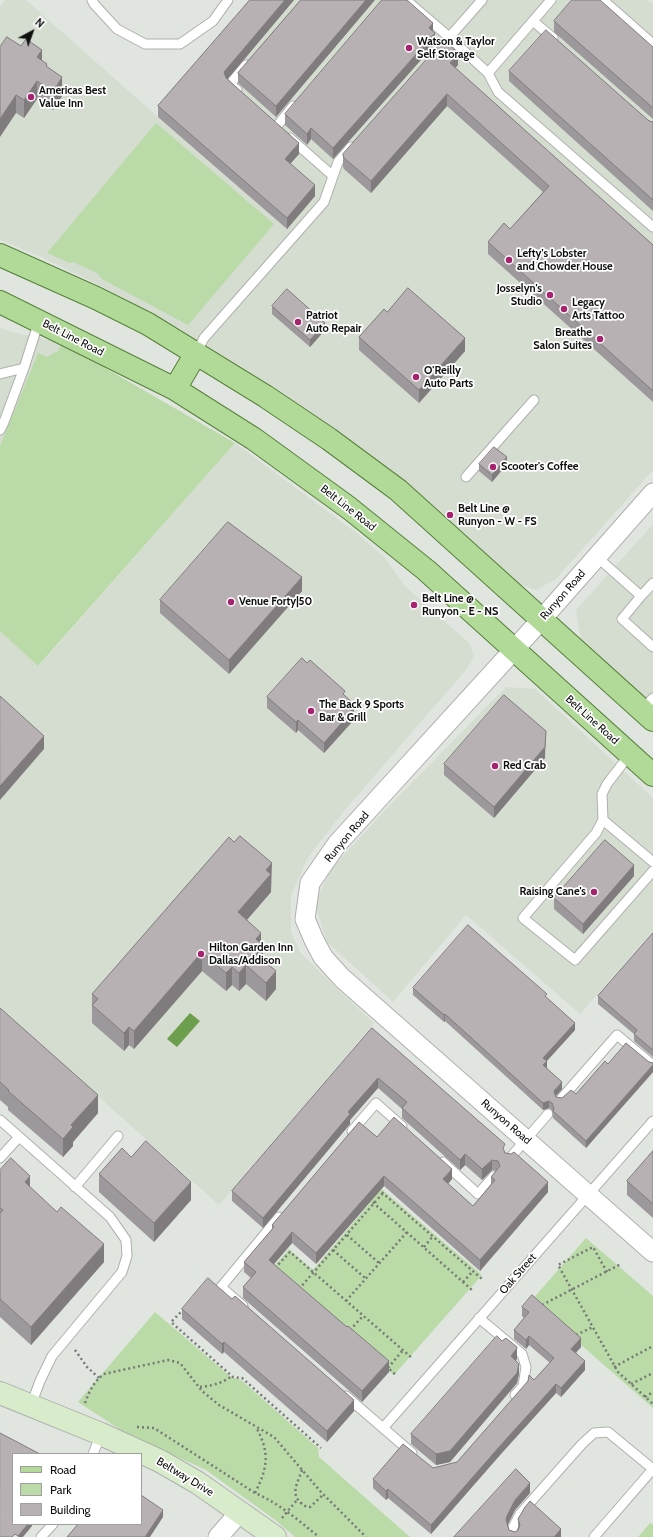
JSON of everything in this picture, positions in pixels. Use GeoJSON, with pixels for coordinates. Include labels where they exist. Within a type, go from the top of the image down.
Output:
{"type":"FeatureCollection","features":[{"type":"Feature","properties":{"kind":"main road"},"geometry":{"type":"LineString","coordinates":[[0,254],[141,321],[265,396],[329,439],[386,480],[541,620],[649,709]]}},
{"type":"Feature","properties":{"kind":"main road","name":"Belt Line Road"},"geometry":{"type":"LineString","coordinates":[[0,302],[174,389],[254,438],[349,508],[426,570],[653,775]]}},
{"type":"Feature","properties":{"kind":"main road"},"geometry":{"type":"LineString","coordinates":[[174,389],[196,353]]}},
{"type":"Feature","properties":{"kind":"street","name":"Runyon Road"},"geometry":{"type":"LineString","coordinates":[[653,493],[541,620],[337,844],[310,883],[305,919],[323,957],[342,978],[653,1252]]}},
{"type":"Feature","properties":{"kind":"street","name":"Beltway Drive"},"geometry":{"type":"LineString","coordinates":[[0,1393],[102,1434],[160,1461],[198,1483],[240,1512],[277,1529]]}},
{"type":"Feature","properties":{"kind":"street"},"geometry":{"type":"LineString","coordinates":[[218,1537],[240,1512]]}},
{"type":"Feature","properties":{"kind":"lane"},"geometry":{"type":"LineString","coordinates":[[92,0],[117,29],[145,44],[180,44],[213,21],[228,0]]}},
{"type":"Feature","properties":{"kind":"lane"},"geometry":{"type":"LineString","coordinates":[[406,0],[488,72],[498,92],[653,228]]}},
{"type":"Feature","properties":{"kind":"lane"},"geometry":{"type":"LineString","coordinates":[[433,54],[482,0]]}},
{"type":"Feature","properties":{"kind":"lane"},"geometry":{"type":"LineString","coordinates":[[488,72],[551,0]]}},
{"type":"Feature","properties":{"kind":"lane"},"geometry":{"type":"LineString","coordinates":[[603,0],[653,44]]}},
{"type":"Feature","properties":{"kind":"lane"},"geometry":{"type":"LineString","coordinates":[[533,21],[562,46]]}},
{"type":"Feature","properties":{"kind":"lane"},"geometry":{"type":"LineString","coordinates":[[241,94],[230,84],[250,60]]}},
{"type":"Feature","properties":{"kind":"lane"},"geometry":{"type":"LineString","coordinates":[[297,102],[274,123],[333,176]]}},
{"type":"Feature","properties":{"kind":"lane"},"geometry":{"type":"LineString","coordinates":[[196,353],[204,338],[324,202],[338,162],[359,138]]}},
{"type":"Feature","properties":{"kind":"lane"},"geometry":{"type":"LineString","coordinates":[[0,430],[40,321]]}},
{"type":"Feature","properties":{"kind":"lane"},"geometry":{"type":"LineString","coordinates":[[0,374],[24,368]]}},
{"type":"Feature","properties":{"kind":"lane"},"geometry":{"type":"LineString","coordinates":[[466,477],[534,400]]}},
{"type":"Feature","properties":{"kind":"lane"},"geometry":{"type":"LineString","coordinates":[[597,557],[641,596]]}},
{"type":"Feature","properties":{"kind":"lane"},"geometry":{"type":"LineString","coordinates":[[653,583],[622,619],[653,647]]}},
{"type":"Feature","properties":{"kind":"lane"},"geometry":{"type":"LineString","coordinates":[[630,754],[607,784],[602,794],[603,820],[596,833],[523,918],[574,960],[653,871]]}},
{"type":"Feature","properties":{"kind":"lane"},"geometry":{"type":"LineString","coordinates":[[603,820],[653,862]]}},
{"type":"Feature","properties":{"kind":"lane"},"geometry":{"type":"LineString","coordinates":[[560,1100],[617,1034],[653,1066]]}},
{"type":"Feature","properties":{"kind":"lane"},"geometry":{"type":"LineString","coordinates":[[346,1138],[376,1103],[410,1134]]}},
{"type":"Feature","properties":{"kind":"lane"},"geometry":{"type":"LineString","coordinates":[[510,1159],[548,1114]]}},
{"type":"Feature","properties":{"kind":"lane"},"geometry":{"type":"LineString","coordinates":[[0,1120],[110,1217],[126,1240],[127,1256],[122,1272],[52,1356],[31,1405]]}},
{"type":"Feature","properties":{"kind":"lane","name":"Oak Street"},"geometry":{"type":"LineString","coordinates":[[383,1428],[653,1120]]}},
{"type":"Feature","properties":{"kind":"lane"},"geometry":{"type":"LineString","coordinates":[[75,1187],[118,1136]]}},
{"type":"Feature","properties":{"kind":"lane"},"geometry":{"type":"LineString","coordinates":[[0,1158],[19,1137]]}},
{"type":"Feature","properties":{"kind":"lane"},"geometry":{"type":"LineString","coordinates":[[439,1159],[478,1194],[494,1176]]}},
{"type":"Feature","properties":{"kind":"lane"},"geometry":{"type":"LineString","coordinates":[[251,1314],[221,1288],[283,1213]]}},
{"type":"Feature","properties":{"kind":"lane"},"geometry":{"type":"LineString","coordinates":[[480,1318],[522,1354],[526,1367],[523,1386],[508,1404]]}},
{"type":"Feature","properties":{"kind":"lane"},"geometry":{"type":"LineString","coordinates":[[341,1392],[420,1460]]}},
{"type":"Feature","properties":{"kind":"lane"},"geometry":{"type":"LineString","coordinates":[[514,1537],[512,1529],[520,1514],[582,1444],[594,1433],[608,1432],[653,1469],[594,1537]]}},
{"type":"Feature","properties":{"kind":"lane"},"geometry":{"type":"LineString","coordinates":[[93,1453],[102,1434]]}},
{"type":"Feature","properties":{"kind":"lane"},"geometry":{"type":"LineString","coordinates":[[41,1537],[52,1525]]}},
{"type":"Feature","properties":{"kind":"path"},"geometry":{"type":"LineString","coordinates":[[374,1184],[482,1279]]}},
{"type":"Feature","properties":{"kind":"path"},"geometry":{"type":"LineString","coordinates":[[293,1285],[299,1290],[383,1193]]}},
{"type":"Feature","properties":{"kind":"path"},"geometry":{"type":"LineString","coordinates":[[365,1194],[472,1290]]}},
{"type":"Feature","properties":{"kind":"path"},"geometry":{"type":"LineString","coordinates":[[346,1301],[407,1232]]}},
{"type":"Feature","properties":{"kind":"path"},"geometry":{"type":"LineString","coordinates":[[347,1235],[379,1263]]}},
{"type":"Feature","properties":{"kind":"path"},"geometry":{"type":"LineString","coordinates":[[424,1247],[433,1236]]}},
{"type":"Feature","properties":{"kind":"path"},"geometry":{"type":"LineString","coordinates":[[607,1272],[593,1246],[558,1265],[618,1372],[653,1404]]}},
{"type":"Feature","properties":{"kind":"path"},"geometry":{"type":"LineString","coordinates":[[333,1250],[365,1278]]}},
{"type":"Feature","properties":{"kind":"path"},"geometry":{"type":"LineString","coordinates":[[275,1269],[290,1252],[412,1358]]}},
{"type":"Feature","properties":{"kind":"path"},"geometry":{"type":"LineString","coordinates":[[547,1311],[541,1306],[621,1264]]}},
{"type":"Feature","properties":{"kind":"path"},"geometry":{"type":"LineString","coordinates":[[463,1282],[473,1271]]}},
{"type":"Feature","properties":{"kind":"path"},"geometry":{"type":"LineString","coordinates":[[186,1306],[171,1322],[232,1376],[242,1378],[321,1448]]}},
{"type":"Feature","properties":{"kind":"path"},"geometry":{"type":"LineString","coordinates":[[348,1333],[363,1316]]}},
{"type":"Feature","properties":{"kind":"path"},"geometry":{"type":"LineString","coordinates":[[570,1331],[576,1336],[593,1327]]}},
{"type":"Feature","properties":{"kind":"path"},"geometry":{"type":"LineString","coordinates":[[66,1339],[87,1367],[99,1378]]}},
{"type":"Feature","properties":{"kind":"path"},"geometry":{"type":"LineString","coordinates":[[614,1366],[653,1346]]}},
{"type":"Feature","properties":{"kind":"path"},"geometry":{"type":"LineString","coordinates":[[388,1368],[403,1350]]}},
{"type":"Feature","properties":{"kind":"path"},"geometry":{"type":"LineString","coordinates":[[85,1403],[89,1392],[99,1378],[104,1374],[168,1360],[180,1363],[199,1387],[219,1405],[274,1437],[324,1494],[366,1537]]}},
{"type":"Feature","properties":{"kind":"path"},"geometry":{"type":"LineString","coordinates":[[382,1363],[396,1376]]}},
{"type":"Feature","properties":{"kind":"path"},"geometry":{"type":"LineString","coordinates":[[631,1384],[653,1373]]}},
{"type":"Feature","properties":{"kind":"path"},"geometry":{"type":"LineString","coordinates":[[199,1387],[207,1387],[226,1381],[232,1376]]}},
{"type":"Feature","properties":{"kind":"path"},"geometry":{"type":"LineString","coordinates":[[645,1397],[653,1392]]}},
{"type":"Feature","properties":{"kind":"path"},"geometry":{"type":"LineString","coordinates":[[255,1493],[264,1474],[266,1456],[263,1440],[256,1427]]}},
{"type":"Feature","properties":{"kind":"path"},"geometry":{"type":"LineString","coordinates":[[154,1428],[255,1493],[271,1500],[288,1511],[319,1537]]}},
{"type":"Feature","properties":{"kind":"path"},"geometry":{"type":"LineString","coordinates":[[302,1470],[294,1491],[297,1500],[304,1506],[310,1507],[324,1494]]}},
{"type":"Feature","properties":{"kind":"path"},"geometry":{"type":"LineString","coordinates":[[277,1529],[297,1500]]}},
{"type":"Feature","properties":{"kind":"shaded area"},"geometry":{"type":"Polygon","coordinates":[[[5,0],[26,0],[158,117],[261,0],[646,0],[653,3],[653,470],[556,579],[536,590],[519,584],[392,474],[280,391],[177,327],[99,285],[39,256],[0,240],[0,7],[5,0]]]}},
{"type":"Feature","properties":{"kind":"shaded area"},"geometry":{"type":"Polygon","coordinates":[[[0,327],[8,331],[62,343],[0,476],[0,327]]]}},
{"type":"Feature","properties":{"kind":"shaded area"},"geometry":{"type":"Polygon","coordinates":[[[235,443],[358,534],[385,558],[405,586],[469,643],[474,656],[466,670],[344,811],[307,859],[291,896],[291,932],[300,952],[374,1023],[219,1205],[0,1008],[0,631],[39,666],[235,443]]]}},
{"type":"Feature","properties":{"kind":"shaded area"},"geometry":{"type":"Polygon","coordinates":[[[653,524],[653,705],[581,640],[576,610],[653,524]]]}},
{"type":"Feature","properties":{"kind":"shaded area"},"geometry":{"type":"Polygon","coordinates":[[[506,687],[535,689],[653,798],[653,931],[580,1014],[466,915],[393,1002],[327,942],[315,904],[331,869],[391,804],[506,687]]]}},
{"type":"Feature","properties":{"kind":"shaded area"},"geometry":{"type":"Polygon","coordinates":[[[190,1013],[200,1021],[177,1047],[167,1039],[190,1013]]]}},
{"type":"Feature","properties":{"kind":"green space"},"geometry":{"type":"Polygon","coordinates":[[[156,123],[274,224],[188,325],[102,279],[97,273],[73,262],[70,263],[47,253],[156,123]]]}},
{"type":"Feature","properties":{"kind":"green space"},"geometry":{"type":"Polygon","coordinates":[[[62,343],[235,443],[38,666],[0,631],[0,446],[38,353],[47,357],[58,351],[62,343]]]}},
{"type":"Feature","properties":{"kind":"green space"},"geometry":{"type":"Polygon","coordinates":[[[364,1174],[482,1275],[394,1375],[271,1270],[289,1249],[313,1270],[370,1203],[353,1187],[364,1174]]]}},
{"type":"Feature","properties":{"kind":"green space"},"geometry":{"type":"Polygon","coordinates":[[[586,1238],[653,1296],[653,1408],[531,1301],[586,1238]]]}},
{"type":"Feature","properties":{"kind":"green space"},"geometry":{"type":"Polygon","coordinates":[[[155,1312],[231,1377],[241,1380],[318,1448],[319,1457],[410,1537],[295,1537],[274,1519],[206,1470],[127,1434],[78,1402],[155,1312]]]}},
{"type":"Feature","properties":{"kind":"green space"},"geometry":{"type":"Polygon","coordinates":[[[650,1523],[653,1525],[653,1537],[638,1537],[650,1523]]]}},
{"type":"Feature","properties":{"kind":"building"},"geometry":{"type":"Polygon","coordinates":[[[250,0],[285,0],[224,72],[226,78],[299,143],[285,159],[315,185],[287,218],[158,106],[250,0]]]}},
{"type":"Feature","properties":{"kind":"building"},"geometry":{"type":"Polygon","coordinates":[[[301,0],[366,0],[276,106],[238,73],[301,0]]]}},
{"type":"Feature","properties":{"kind":"building"},"geometry":{"type":"Polygon","coordinates":[[[382,0],[407,0],[433,23],[429,28],[435,33],[333,148],[311,128],[307,134],[285,114],[382,0]]]}},
{"type":"Feature","properties":{"kind":"building"},"geometry":{"type":"Polygon","coordinates":[[[572,0],[600,0],[653,47],[653,108],[554,21],[572,0]]]}},
{"type":"Feature","properties":{"kind":"building"},"geometry":{"type":"Polygon","coordinates":[[[546,30],[649,121],[653,122],[653,200],[509,71],[546,30]]]}},
{"type":"Feature","properties":{"kind":"building"},"geometry":{"type":"Polygon","coordinates":[[[7,37],[21,46],[26,39],[42,50],[37,57],[47,64],[46,66],[62,77],[53,92],[37,81],[24,100],[16,95],[0,119],[0,47],[7,37]]]}},
{"type":"Feature","properties":{"kind":"building"},"geometry":{"type":"Polygon","coordinates":[[[444,40],[458,53],[450,63],[653,245],[653,391],[488,242],[504,223],[510,229],[549,186],[447,94],[371,181],[344,158],[343,154],[444,40]]]}},
{"type":"Feature","properties":{"kind":"building","name":"O'Reilly Auto Parts"},"geometry":{"type":"Polygon","coordinates":[[[408,288],[465,338],[419,390],[359,337],[384,309],[387,312],[408,288]]]}},
{"type":"Feature","properties":{"kind":"building","name":"Patriot Auto Repair"},"geometry":{"type":"Polygon","coordinates":[[[287,289],[325,323],[310,340],[272,306],[287,289]]]}},
{"type":"Feature","properties":{"kind":"building"},"geometry":{"type":"Polygon","coordinates":[[[494,447],[507,457],[492,475],[479,464],[494,447]]]}},
{"type":"Feature","properties":{"kind":"building","name":"Venue Forty|50"},"geometry":{"type":"Polygon","coordinates":[[[228,522],[302,577],[229,660],[160,600],[228,522]]]}},
{"type":"Feature","properties":{"kind":"building","name":"The Back 9 Sports Bar & Grill"},"geometry":{"type":"Polygon","coordinates":[[[302,658],[307,663],[310,660],[345,691],[343,694],[354,704],[349,709],[352,711],[324,743],[298,720],[296,722],[267,697],[302,658]]]}},
{"type":"Feature","properties":{"kind":"building","name":"Red Crab"},"geometry":{"type":"Polygon","coordinates":[[[504,695],[546,731],[545,747],[494,807],[444,764],[504,695]]]}},
{"type":"Feature","properties":{"kind":"building"},"geometry":{"type":"Polygon","coordinates":[[[0,696],[44,736],[0,786],[0,696]]]}},
{"type":"Feature","properties":{"kind":"building","name":"Hilton Garden Inn Dallas/Addison"},"geometry":{"type":"Polygon","coordinates":[[[240,836],[272,863],[266,870],[271,874],[238,912],[261,933],[256,939],[263,946],[256,954],[276,971],[266,983],[246,965],[239,973],[232,967],[226,973],[202,952],[134,1031],[129,1027],[124,1033],[92,1005],[98,999],[92,994],[229,837],[234,842],[240,836]]]}},
{"type":"Feature","properties":{"kind":"building","name":"Raising Cane's"},"geometry":{"type":"Polygon","coordinates":[[[605,840],[634,865],[583,924],[554,898],[605,840]]]}},
{"type":"Feature","properties":{"kind":"building"},"geometry":{"type":"Polygon","coordinates":[[[468,925],[547,994],[545,996],[575,1023],[543,1058],[547,1061],[543,1065],[562,1082],[554,1091],[556,1097],[562,1098],[571,1090],[576,1094],[605,1061],[608,1064],[626,1043],[649,1062],[653,1063],[653,1065],[586,1141],[553,1111],[554,1108],[552,1103],[549,1101],[543,1103],[445,1014],[444,1015],[413,988],[468,925]]]}},
{"type":"Feature","properties":{"kind":"building"},"geometry":{"type":"Polygon","coordinates":[[[653,933],[653,1050],[634,1034],[637,1030],[598,996],[653,933]]]}},
{"type":"Feature","properties":{"kind":"building"},"geometry":{"type":"Polygon","coordinates":[[[0,1008],[98,1095],[71,1125],[73,1127],[63,1139],[8,1091],[9,1090],[0,1082],[0,1008]]]}},
{"type":"Feature","properties":{"kind":"building"},"geometry":{"type":"Polygon","coordinates":[[[372,1028],[505,1144],[503,1148],[505,1153],[511,1154],[514,1152],[548,1182],[480,1260],[384,1176],[316,1253],[292,1232],[269,1260],[389,1361],[362,1391],[243,1287],[256,1272],[244,1262],[274,1227],[272,1225],[359,1122],[377,1137],[394,1117],[452,1169],[443,1179],[473,1206],[495,1180],[491,1177],[500,1166],[498,1161],[492,1160],[482,1169],[465,1154],[460,1160],[402,1108],[407,1102],[378,1078],[348,1112],[350,1114],[263,1218],[232,1191],[372,1028]]]}},
{"type":"Feature","properties":{"kind":"building"},"geometry":{"type":"Polygon","coordinates":[[[146,1141],[191,1182],[154,1223],[99,1174],[122,1148],[131,1157],[146,1141]]]}},
{"type":"Feature","properties":{"kind":"building"},"geometry":{"type":"Polygon","coordinates":[[[653,1151],[653,1204],[627,1181],[653,1151]]]}},
{"type":"Feature","properties":{"kind":"building"},"geometry":{"type":"Polygon","coordinates":[[[11,1158],[30,1176],[25,1182],[57,1212],[61,1207],[104,1244],[31,1327],[0,1299],[0,1213],[3,1210],[0,1208],[0,1170],[11,1158]]]}},
{"type":"Feature","properties":{"kind":"building"},"geometry":{"type":"Polygon","coordinates":[[[208,1278],[232,1299],[235,1296],[354,1400],[327,1431],[224,1342],[222,1344],[182,1309],[208,1278]]]}},
{"type":"Feature","properties":{"kind":"building"},"geometry":{"type":"Polygon","coordinates":[[[532,1295],[581,1338],[571,1349],[585,1361],[561,1388],[556,1384],[431,1525],[388,1489],[386,1491],[373,1479],[403,1444],[433,1468],[457,1462],[528,1381],[529,1375],[534,1380],[554,1358],[529,1336],[526,1340],[514,1330],[529,1312],[522,1307],[532,1295]]]}},
{"type":"Feature","properties":{"kind":"building"},"geometry":{"type":"Polygon","coordinates":[[[497,1336],[502,1341],[506,1338],[517,1347],[511,1356],[519,1364],[517,1373],[450,1451],[436,1454],[411,1434],[497,1336]]]}},
{"type":"Feature","properties":{"kind":"building"},"geometry":{"type":"Polygon","coordinates":[[[0,1433],[38,1453],[12,1453],[12,1525],[27,1525],[18,1536],[15,1534],[12,1537],[0,1537],[0,1433]]]}},
{"type":"Feature","properties":{"kind":"building"},"geometry":{"type":"Polygon","coordinates":[[[516,1469],[530,1483],[515,1500],[507,1516],[506,1520],[509,1530],[515,1532],[518,1530],[520,1525],[518,1519],[530,1501],[561,1529],[554,1537],[454,1537],[516,1469]]]}},
{"type":"Feature","properties":{"kind":"building"},"geometry":{"type":"Polygon","coordinates":[[[142,1496],[163,1510],[145,1537],[67,1537],[77,1525],[142,1525],[142,1496]]]}},
{"type":"Feature","properties":{"kind":"place","name":"Watson & Taylor Self Storage"},"geometry":{"type":"Point","coordinates":[409,48]}},
{"type":"Feature","properties":{"kind":"place","name":"Americas Best Value Inn"},"geometry":{"type":"Point","coordinates":[31,97]}},
{"type":"Feature","properties":{"kind":"place","name":"Lefty's Lobster and Chowder House"},"geometry":{"type":"Point","coordinates":[509,260]}},
{"type":"Feature","properties":{"kind":"place","name":"Josselyn's Studio"},"geometry":{"type":"Point","coordinates":[550,295]}},
{"type":"Feature","properties":{"kind":"place","name":"Legacy Arts Tattoo"},"geometry":{"type":"Point","coordinates":[564,309]}},
{"type":"Feature","properties":{"kind":"place","name":"Patriot Auto Repair"},"geometry":{"type":"Point","coordinates":[298,322]}},
{"type":"Feature","properties":{"kind":"place","name":"Breathe Salon Suites"},"geometry":{"type":"Point","coordinates":[600,339]}},
{"type":"Feature","properties":{"kind":"place","name":"O'Reilly Auto Parts"},"geometry":{"type":"Point","coordinates":[416,377]}},
{"type":"Feature","properties":{"kind":"place","name":"Scooter's Coffee"},"geometry":{"type":"Point","coordinates":[493,467]}},
{"type":"Feature","properties":{"kind":"place","name":"Belt Line @ Runyon - W - FS"},"geometry":{"type":"Point","coordinates":[450,515]}},
{"type":"Feature","properties":{"kind":"place","name":"Venue Forty|50"},"geometry":{"type":"Point","coordinates":[231,602]}},
{"type":"Feature","properties":{"kind":"place","name":"Belt Line @ Runyon - E - NS"},"geometry":{"type":"Point","coordinates":[414,605]}},
{"type":"Feature","properties":{"kind":"place","name":"The Back 9 Sports Bar & Grill"},"geometry":{"type":"Point","coordinates":[311,711]}},
{"type":"Feature","properties":{"kind":"place","name":"Red Crab"},"geometry":{"type":"Point","coordinates":[495,766]}},
{"type":"Feature","properties":{"kind":"place","name":"Raising Cane's"},"geometry":{"type":"Point","coordinates":[594,892]}},
{"type":"Feature","properties":{"kind":"place","name":"Hilton Garden Inn Dallas/Addison"},"geometry":{"type":"Point","coordinates":[201,954]}}]}
